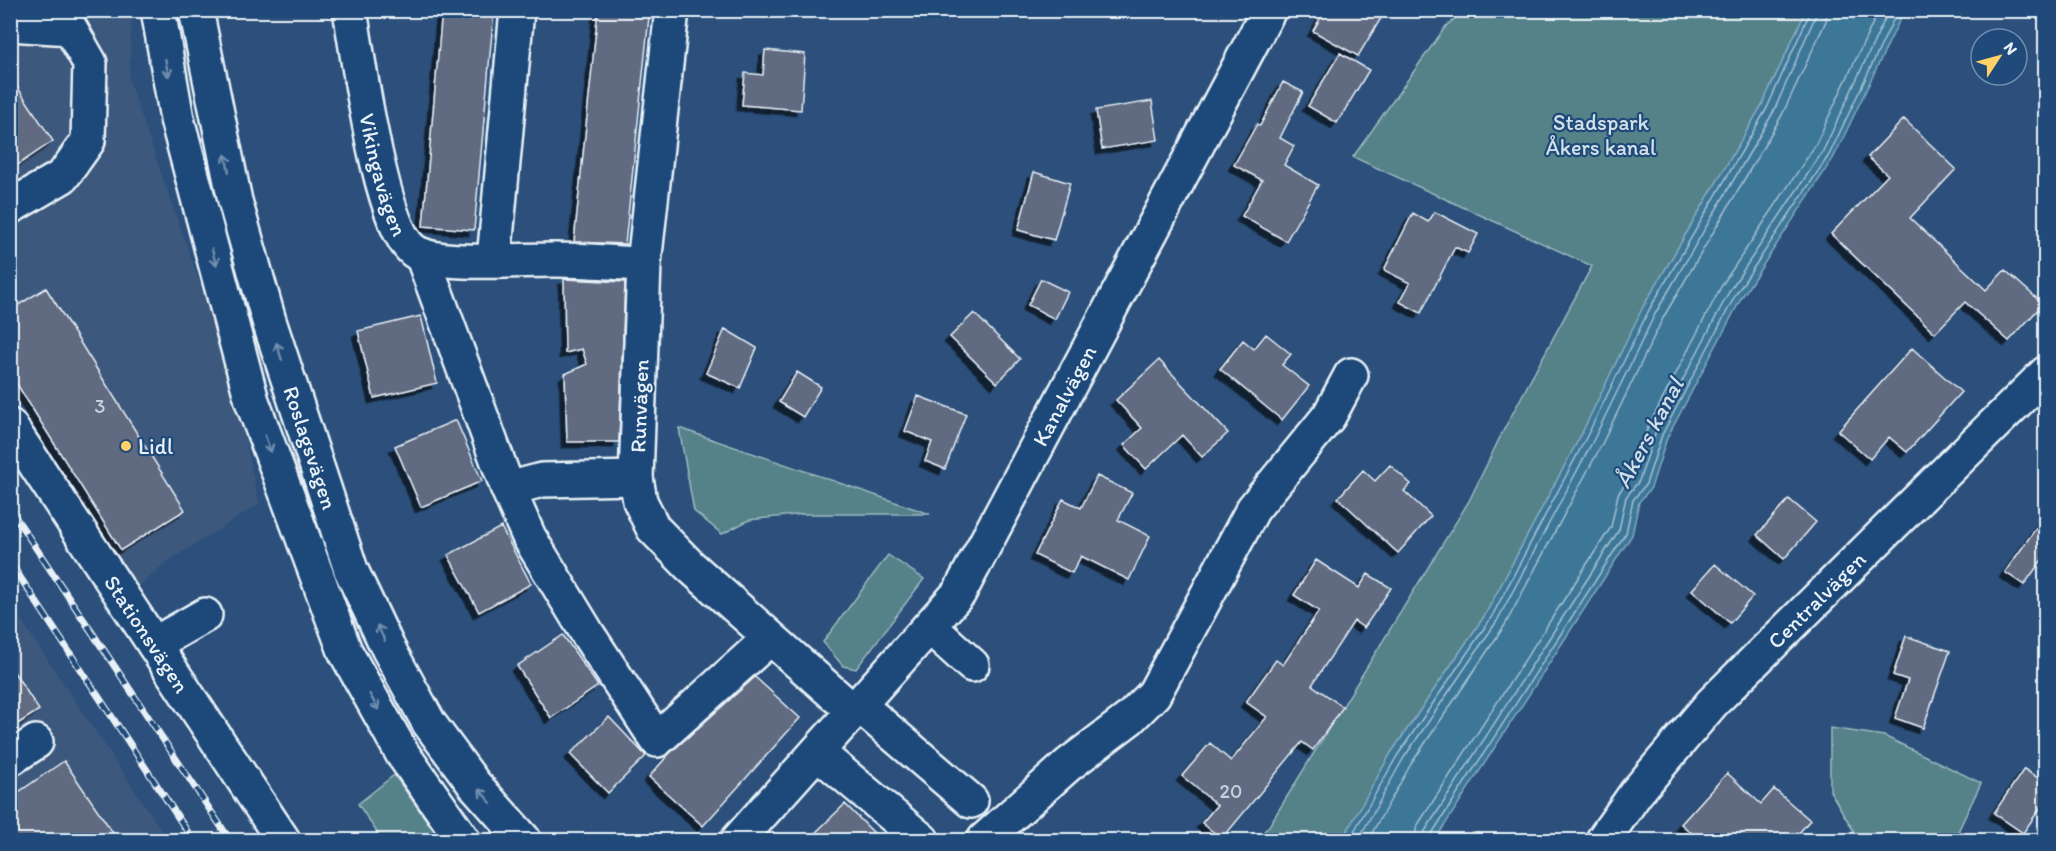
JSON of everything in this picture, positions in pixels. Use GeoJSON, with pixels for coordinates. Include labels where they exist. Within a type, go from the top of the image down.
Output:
{"type":"FeatureCollection","features":[{"type":"Feature","properties":{"kind":"street","name":"Roslagsvägen"},"geometry":{"type":"LineString","coordinates":[[158,10],[177,119],[260,423],[345,651],[402,753],[463,840]]}},
{"type":"Feature","properties":{"kind":"street","name":"Roslagsvägen"},"geometry":{"type":"LineString","coordinates":[[196,10],[238,212],[276,343],[351,570],[388,648],[429,723],[474,784],[524,840]]}},
{"type":"Feature","properties":{"kind":"street","name":"Vikingavägen"},"geometry":{"type":"LineString","coordinates":[[350,10],[383,186],[406,245],[422,255],[451,261],[644,264]]}},
{"type":"Feature","properties":{"kind":"street"},"geometry":{"type":"LineString","coordinates":[[494,260],[517,10]]}},
{"type":"Feature","properties":{"kind":"street","name":"Runvägen"},"geometry":{"type":"LineString","coordinates":[[672,10],[644,264],[636,478],[640,501],[653,528],[690,566],[770,638],[971,801]]}},
{"type":"Feature","properties":{"kind":"street","name":"Kanalvägen"},"geometry":{"type":"LineString","coordinates":[[738,840],[959,593],[1269,10]]}},
{"type":"Feature","properties":{"kind":"street"},"geometry":{"type":"LineString","coordinates":[[10,24],[70,28],[90,63],[88,141],[63,176],[10,207]]}},
{"type":"Feature","properties":{"kind":"street"},"geometry":{"type":"LineString","coordinates":[[422,255],[508,489],[529,537],[589,636],[657,740],[770,638]]}},
{"type":"Feature","properties":{"kind":"street"},"geometry":{"type":"LineString","coordinates":[[984,840],[1068,765],[1130,718],[1154,694],[1253,509],[1329,416],[1351,375]]}},
{"type":"Feature","properties":{"kind":"street","name":"Centralvägen"},"geometry":{"type":"LineString","coordinates":[[1603,840],[1636,793],[1712,703],[2042,384]]}},
{"type":"Feature","properties":{"kind":"street","name":"Stationsvägen"},"geometry":{"type":"LineString","coordinates":[[10,426],[283,840]]}},
{"type":"Feature","properties":{"kind":"street"},"geometry":{"type":"LineString","coordinates":[[508,489],[542,480],[636,478]]}},
{"type":"Feature","properties":{"kind":"street"},"geometry":{"type":"LineString","coordinates":[[154,644],[205,615]]}},
{"type":"Feature","properties":{"kind":"street"},"geometry":{"type":"LineString","coordinates":[[930,627],[972,665]]}},
{"type":"Feature","properties":{"kind":"street"},"geometry":{"type":"LineString","coordinates":[[818,752],[922,840]]}},
{"type":"Feature","properties":{"kind":"shaded area"},"geometry":{"type":"Polygon","coordinates":[[[11,11],[132,11],[129,81],[220,341],[248,452],[259,504],[164,564],[137,588],[11,388],[11,11]]]}},
{"type":"Feature","properties":{"kind":"shaded area"},"geometry":{"type":"Polygon","coordinates":[[[11,605],[168,840],[11,840],[11,605]]]}},
{"type":"Feature","properties":{"kind":"green space","name":"Stadspark Åkers kanal"},"geometry":{"type":"Polygon","coordinates":[[[1464,11],[1806,11],[1762,105],[1643,307],[1582,433],[1485,615],[1391,753],[1342,840],[1256,840],[1269,826],[1469,501],[1502,433],[1592,266],[1353,157],[1446,26],[1464,11]]]}},
{"type":"Feature","properties":{"kind":"green space"},"geometry":{"type":"Polygon","coordinates":[[[679,428],[930,514],[804,514],[749,520],[722,534],[694,511],[679,428]]]}},
{"type":"Feature","properties":{"kind":"green space"},"geometry":{"type":"Polygon","coordinates":[[[888,555],[924,579],[856,669],[843,666],[823,642],[888,555]]]}},
{"type":"Feature","properties":{"kind":"green space"},"geometry":{"type":"Polygon","coordinates":[[[1830,728],[1884,736],[1981,783],[1954,840],[1859,840],[1830,791],[1830,728]]]}},
{"type":"Feature","properties":{"kind":"green space"},"geometry":{"type":"Polygon","coordinates":[[[394,775],[441,840],[382,840],[358,804],[394,775]]]}},
{"type":"Feature","properties":{"kind":"water","name":"Åkers kanal"},"geometry":{"type":"Polygon","coordinates":[[[1806,11],[1904,11],[1834,157],[1742,297],[1667,438],[1651,488],[1639,502],[1632,535],[1435,840],[1342,840],[1391,753],[1485,615],[1582,433],[1643,307],[1762,105],[1806,11]]]}},
{"type":"Feature","properties":{"kind":"building"},"geometry":{"type":"Polygon","coordinates":[[[442,10],[494,10],[474,230],[423,226],[442,10]]]}},
{"type":"Feature","properties":{"kind":"building"},"geometry":{"type":"Polygon","coordinates":[[[598,10],[636,10],[635,16],[649,17],[625,244],[574,242],[598,10]]]}},
{"type":"Feature","properties":{"kind":"building"},"geometry":{"type":"Polygon","coordinates":[[[1325,10],[1386,10],[1358,56],[1313,31],[1325,10]]]}},
{"type":"Feature","properties":{"kind":"building"},"geometry":{"type":"Polygon","coordinates":[[[765,50],[805,54],[801,110],[742,105],[745,73],[763,75],[765,50]]]}},
{"type":"Feature","properties":{"kind":"building"},"geometry":{"type":"Polygon","coordinates":[[[1340,53],[1369,70],[1337,123],[1308,106],[1340,53]]]}},
{"type":"Feature","properties":{"kind":"building"},"geometry":{"type":"Polygon","coordinates":[[[10,76],[53,141],[10,170],[10,76]]]}},
{"type":"Feature","properties":{"kind":"building"},"geometry":{"type":"Polygon","coordinates":[[[1283,82],[1303,92],[1280,138],[1294,146],[1284,165],[1318,185],[1286,241],[1242,216],[1262,180],[1234,165],[1257,124],[1260,126],[1283,82]]]}},
{"type":"Feature","properties":{"kind":"building"},"geometry":{"type":"Polygon","coordinates":[[[1152,101],[1158,140],[1102,149],[1096,110],[1152,101]]]}},
{"type":"Feature","properties":{"kind":"building"},"geometry":{"type":"Polygon","coordinates":[[[1904,119],[1956,169],[1910,218],[1986,290],[2005,270],[2043,304],[2009,341],[1965,302],[1935,333],[1831,234],[1888,175],[1868,157],[1904,119]]]}},
{"type":"Feature","properties":{"kind":"building"},"geometry":{"type":"Polygon","coordinates":[[[1034,172],[1070,183],[1054,240],[1018,230],[1034,172]]]}},
{"type":"Feature","properties":{"kind":"building"},"geometry":{"type":"Polygon","coordinates":[[[1435,212],[1478,234],[1468,253],[1455,247],[1421,313],[1400,302],[1410,283],[1384,270],[1413,213],[1428,222],[1435,212]]]}},
{"type":"Feature","properties":{"kind":"building"},"geometry":{"type":"Polygon","coordinates":[[[564,279],[625,282],[619,442],[567,442],[565,374],[587,364],[582,349],[565,353],[564,279]]]}},
{"type":"Feature","properties":{"kind":"building"},"geometry":{"type":"Polygon","coordinates":[[[1041,279],[1068,292],[1055,319],[1028,305],[1041,279]]]}},
{"type":"Feature","properties":{"kind":"building"},"geometry":{"type":"Polygon","coordinates":[[[46,288],[185,510],[121,550],[10,373],[10,310],[46,288]]]}},
{"type":"Feature","properties":{"kind":"building"},"geometry":{"type":"Polygon","coordinates":[[[974,313],[1020,359],[997,383],[950,337],[974,313]]]}},
{"type":"Feature","properties":{"kind":"building"},"geometry":{"type":"Polygon","coordinates":[[[421,316],[437,383],[374,398],[358,331],[421,316]]]}},
{"type":"Feature","properties":{"kind":"building"},"geometry":{"type":"Polygon","coordinates":[[[725,329],[757,348],[740,388],[706,373],[725,329]]]}},
{"type":"Feature","properties":{"kind":"building"},"geometry":{"type":"Polygon","coordinates":[[[1266,334],[1291,354],[1282,365],[1309,386],[1282,420],[1220,369],[1243,340],[1254,349],[1266,334]]]}},
{"type":"Feature","properties":{"kind":"building"},"geometry":{"type":"Polygon","coordinates":[[[1912,348],[1961,392],[1907,452],[1889,437],[1870,459],[1838,431],[1912,348]]]}},
{"type":"Feature","properties":{"kind":"building"},"geometry":{"type":"Polygon","coordinates":[[[1159,360],[1228,433],[1202,457],[1182,435],[1146,469],[1124,445],[1142,428],[1116,400],[1159,360]]]}},
{"type":"Feature","properties":{"kind":"building"},"geometry":{"type":"Polygon","coordinates":[[[797,372],[821,387],[803,417],[779,402],[797,372]]]}},
{"type":"Feature","properties":{"kind":"building"},"geometry":{"type":"Polygon","coordinates":[[[918,396],[966,414],[945,469],[925,461],[932,442],[905,431],[918,396]]]}},
{"type":"Feature","properties":{"kind":"building"},"geometry":{"type":"Polygon","coordinates":[[[456,420],[482,481],[421,507],[395,446],[456,420]]]}},
{"type":"Feature","properties":{"kind":"building"},"geometry":{"type":"Polygon","coordinates":[[[1390,465],[1411,484],[1404,491],[1431,516],[1398,553],[1338,498],[1363,470],[1375,481],[1390,465]]]}},
{"type":"Feature","properties":{"kind":"building"},"geometry":{"type":"Polygon","coordinates":[[[1097,476],[1132,493],[1118,520],[1150,536],[1129,580],[1081,556],[1072,573],[1035,555],[1063,499],[1081,508],[1097,476]]]}},
{"type":"Feature","properties":{"kind":"building"},"geometry":{"type":"Polygon","coordinates":[[[1789,499],[1816,522],[1784,559],[1757,535],[1789,499]]]}},
{"type":"Feature","properties":{"kind":"building"},"geometry":{"type":"Polygon","coordinates":[[[2046,514],[2046,554],[2024,585],[2005,572],[2046,514]]]}},
{"type":"Feature","properties":{"kind":"building"},"geometry":{"type":"Polygon","coordinates":[[[501,527],[531,584],[479,612],[448,555],[501,527]]]}},
{"type":"Feature","properties":{"kind":"building"},"geometry":{"type":"Polygon","coordinates":[[[1316,560],[1359,588],[1368,574],[1391,588],[1364,628],[1354,621],[1312,685],[1343,707],[1313,750],[1302,742],[1222,839],[1202,823],[1217,805],[1182,776],[1210,743],[1231,761],[1267,717],[1246,702],[1276,660],[1283,665],[1319,611],[1294,595],[1316,560]]]}},
{"type":"Feature","properties":{"kind":"building"},"geometry":{"type":"Polygon","coordinates":[[[1715,564],[1753,596],[1730,623],[1692,590],[1715,564]]]}},
{"type":"Feature","properties":{"kind":"building"},"geometry":{"type":"Polygon","coordinates":[[[563,635],[598,686],[551,718],[517,666],[563,635]]]}},
{"type":"Feature","properties":{"kind":"building"},"geometry":{"type":"Polygon","coordinates":[[[1906,636],[1950,651],[1923,728],[1895,718],[1908,680],[1893,675],[1906,636]]]}},
{"type":"Feature","properties":{"kind":"building"},"geometry":{"type":"Polygon","coordinates":[[[10,666],[39,710],[10,729],[10,666]]]}},
{"type":"Feature","properties":{"kind":"building"},"geometry":{"type":"Polygon","coordinates":[[[755,677],[800,718],[703,826],[649,777],[669,754],[755,677]]]}},
{"type":"Feature","properties":{"kind":"building"},"geometry":{"type":"Polygon","coordinates":[[[609,717],[646,756],[608,793],[570,754],[609,717]]]}},
{"type":"Feature","properties":{"kind":"building"},"geometry":{"type":"Polygon","coordinates":[[[64,761],[118,840],[10,840],[10,798],[64,761]]]}},
{"type":"Feature","properties":{"kind":"building"},"geometry":{"type":"Polygon","coordinates":[[[2024,769],[2046,783],[2046,800],[2023,833],[1994,813],[2024,769]]]}},
{"type":"Feature","properties":{"kind":"building"},"geometry":{"type":"Polygon","coordinates":[[[1727,773],[1761,804],[1774,789],[1810,820],[1793,840],[1700,840],[1681,824],[1727,773]]]}},
{"type":"Feature","properties":{"kind":"building"},"geometry":{"type":"Polygon","coordinates":[[[845,804],[881,840],[808,840],[845,804]]]}},
{"type":"Feature","properties":{"kind":"railway"},"geometry":{"type":"LineString","coordinates":[[10,509],[230,840]]}},
{"type":"Feature","properties":{"kind":"railway"},"geometry":{"type":"LineString","coordinates":[[10,562],[193,840]]}},
{"type":"Feature","properties":{"kind":"place","name":"Lidl"},"geometry":{"type":"Point","coordinates":[126,446]}}]}
